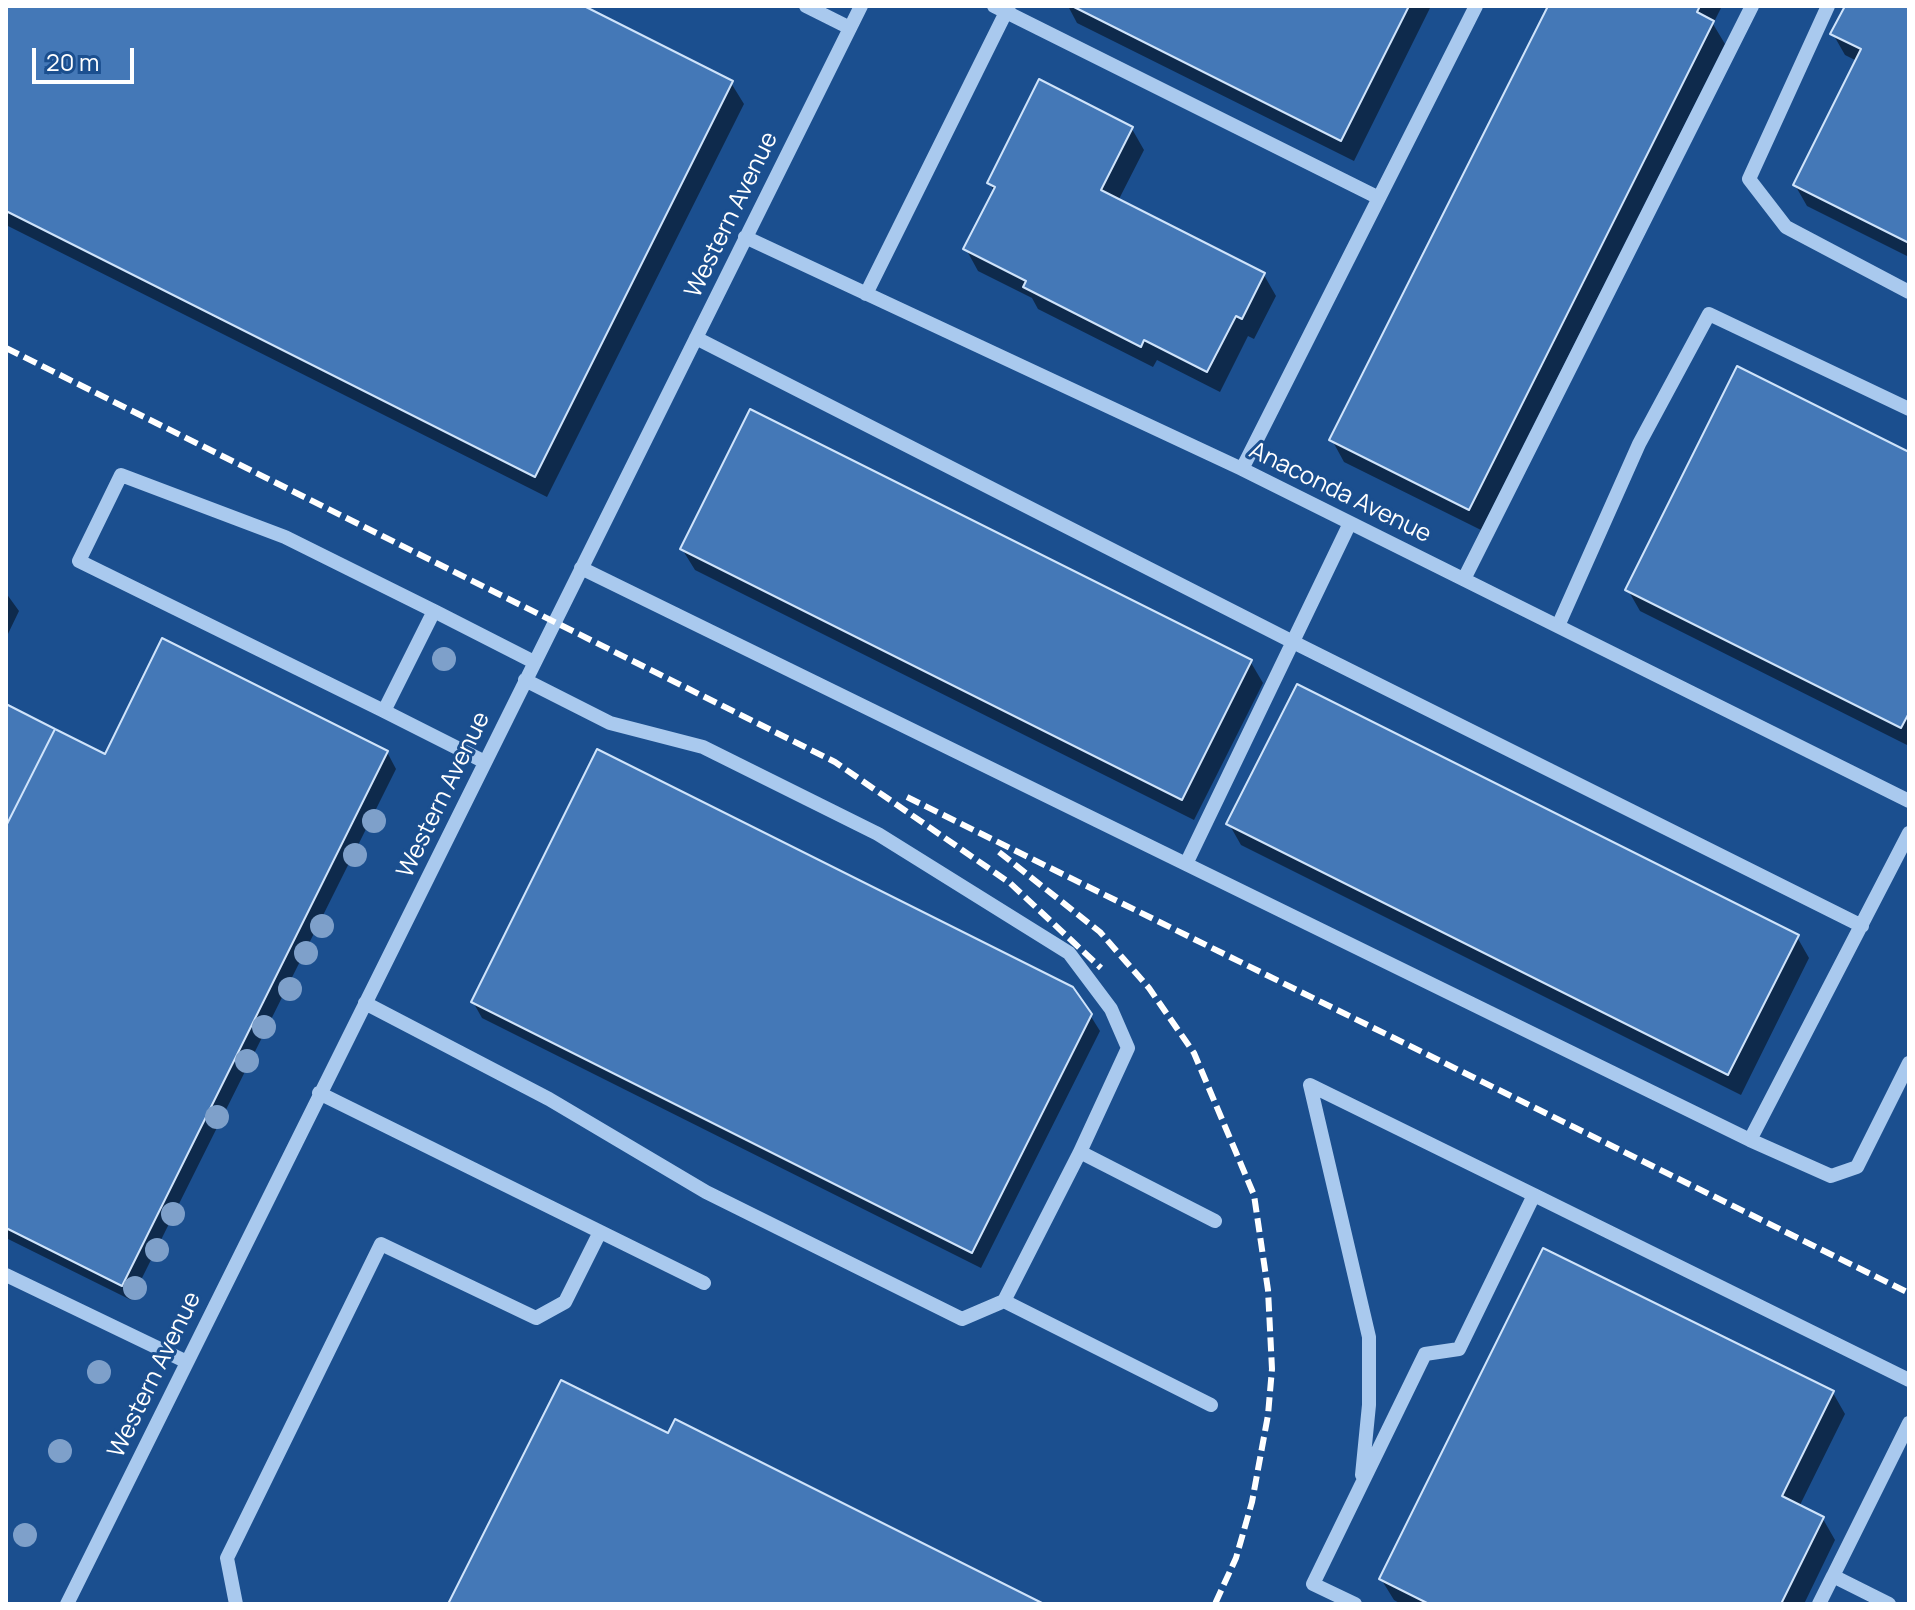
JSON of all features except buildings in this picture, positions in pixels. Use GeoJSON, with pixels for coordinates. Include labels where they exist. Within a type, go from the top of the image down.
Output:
{"type":"FeatureCollection","features":[{"type":"Feature","properties":{"kind":"street"},"geometry":{"type":"LineString","coordinates":[[806,6],[850,28]]}},
{"type":"Feature","properties":{"kind":"street","name":"Western Avenue"},"geometry":{"type":"LineString","coordinates":[[67,1604],[861,6]]}},
{"type":"Feature","properties":{"kind":"street"},"geometry":{"type":"LineString","coordinates":[[1242,469],[1476,6]]}},
{"type":"Feature","properties":{"kind":"street"},"geometry":{"type":"LineString","coordinates":[[1464,579],[1752,6]]}},
{"type":"Feature","properties":{"kind":"street"},"geometry":{"type":"LineString","coordinates":[[1828,6],[1749,179],[1786,227],[1909,292]]}},
{"type":"Feature","properties":{"kind":"street"},"geometry":{"type":"LineString","coordinates":[[866,294],[1003,8],[1379,198]]}},
{"type":"Feature","properties":{"kind":"street","name":"Anaconda Avenue"},"geometry":{"type":"LineString","coordinates":[[745,237],[1242,469],[1909,801]]}},
{"type":"Feature","properties":{"kind":"street"},"geometry":{"type":"LineString","coordinates":[[1558,626],[1639,444],[1709,314],[1909,409]]}},
{"type":"Feature","properties":{"kind":"street"},"geometry":{"type":"LineString","coordinates":[[696,338],[1293,642],[1862,926]]}},
{"type":"Feature","properties":{"kind":"street"},"geometry":{"type":"LineString","coordinates":[[485,762],[79,561],[121,475],[285,537],[534,662]]}},
{"type":"Feature","properties":{"kind":"street"},"geometry":{"type":"LineString","coordinates":[[1186,864],[1350,523]]}},
{"type":"Feature","properties":{"kind":"street"},"geometry":{"type":"LineString","coordinates":[[581,568],[1750,1140],[1831,1176],[1857,1167],[1909,1063]]}},
{"type":"Feature","properties":{"kind":"street"},"geometry":{"type":"LineString","coordinates":[[384,711],[434,611]]}},
{"type":"Feature","properties":{"kind":"street"},"geometry":{"type":"LineString","coordinates":[[365,1003],[549,1099],[706,1192],[962,1319],[1004,1301],[1080,1152],[1128,1048],[1111,1009],[1069,953],[878,834],[703,747],[610,723],[525,680]]}},
{"type":"Feature","properties":{"kind":"street"},"geometry":{"type":"LineString","coordinates":[[1750,1140],[1909,833]]}},
{"type":"Feature","properties":{"kind":"street"},"geometry":{"type":"LineString","coordinates":[[1361,1485],[1369,1405],[1369,1337],[1310,1085],[1909,1380]]}},
{"type":"Feature","properties":{"kind":"street"},"geometry":{"type":"LineString","coordinates":[[319,1093],[704,1283]]}},
{"type":"Feature","properties":{"kind":"street"},"geometry":{"type":"LineString","coordinates":[[1080,1152],[1215,1221]]}},
{"type":"Feature","properties":{"kind":"street"},"geometry":{"type":"LineString","coordinates":[[1355,1604],[1313,1584],[1425,1354],[1459,1349],[1534,1195]]}},
{"type":"Feature","properties":{"kind":"street"},"geometry":{"type":"LineString","coordinates":[[236,1604],[227,1558],[381,1244],[536,1318],[565,1302],[600,1232]]}},
{"type":"Feature","properties":{"kind":"street"},"geometry":{"type":"LineString","coordinates":[[6,1275],[187,1362]]}},
{"type":"Feature","properties":{"kind":"street"},"geometry":{"type":"LineString","coordinates":[[1004,1301],[1211,1405]]}},
{"type":"Feature","properties":{"kind":"street"},"geometry":{"type":"LineString","coordinates":[[1819,1604],[1909,1423]]}},
{"type":"Feature","properties":{"kind":"street"},"geometry":{"type":"LineString","coordinates":[[1833,1576],[1889,1604]]}},
{"type":"Feature","properties":{"kind":"railway"},"geometry":{"type":"LineString","coordinates":[[6,348],[835,762],[1010,883],[1101,968]]}},
{"type":"Feature","properties":{"kind":"railway"},"geometry":{"type":"LineString","coordinates":[[907,797],[1909,1293]]}},
{"type":"Feature","properties":{"kind":"railway"},"geometry":{"type":"LineString","coordinates":[[999,852],[1100,932],[1149,988],[1194,1053],[1254,1195],[1268,1290],[1272,1369],[1268,1415],[1252,1502],[1236,1558],[1215,1604]]}}]}
